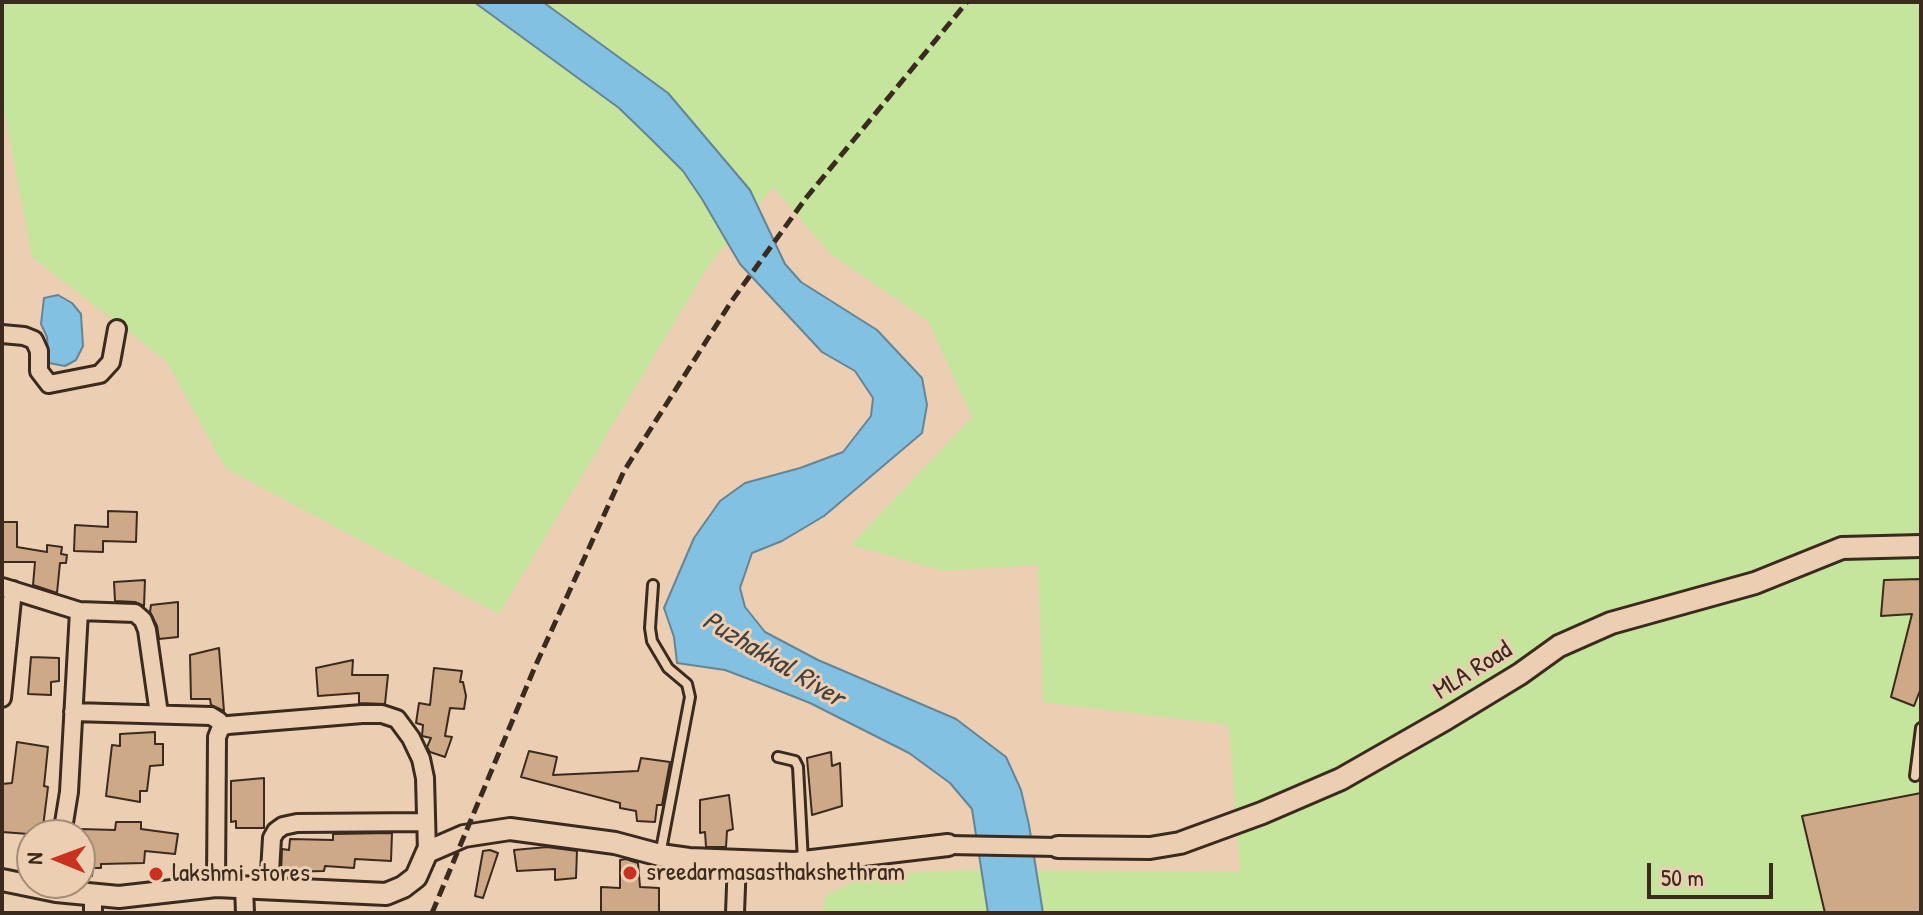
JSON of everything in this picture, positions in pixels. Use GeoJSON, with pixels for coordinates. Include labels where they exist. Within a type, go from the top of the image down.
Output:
{"type":"FeatureCollection","features":[{"type":"Feature","properties":{"kind":"street"},"geometry":{"type":"LineString","coordinates":[[2,334],[34,340],[39,351],[39,371],[49,384],[100,374],[111,362],[117,329]]}},
{"type":"Feature","properties":{"kind":"street","name":"MLA Road"},"geometry":{"type":"LineString","coordinates":[[1058,847],[1150,848],[1180,843],[1262,813],[1341,779],[1520,674],[1559,646],[1611,623],[1755,583],[1842,548],[1921,546]]}},
{"type":"Feature","properties":{"kind":"street"},"geometry":{"type":"LineString","coordinates":[[2,698],[7,589],[79,611],[135,613],[143,620],[147,630],[159,714]]}},
{"type":"Feature","properties":{"kind":"street"},"geometry":{"type":"LineString","coordinates":[[65,819],[69,792],[79,611]]}},
{"type":"Feature","properties":{"kind":"street"},"geometry":{"type":"LineString","coordinates":[[73,712],[211,716],[219,721],[216,886]]}},
{"type":"Feature","properties":{"kind":"street"},"geometry":{"type":"LineString","coordinates":[[93,904],[119,897],[216,886],[386,894],[416,877],[427,852],[425,778],[421,759],[403,724],[397,719],[382,714],[347,715],[221,727]]}},
{"type":"Feature","properties":{"kind":"street"},"geometry":{"type":"LineString","coordinates":[[269,889],[272,838],[283,826],[297,823],[425,822]]}},
{"type":"Feature","properties":{"kind":"street"},"geometry":{"type":"LineString","coordinates":[[427,852],[464,836],[510,829],[615,843],[660,855],[737,860],[804,862],[948,845],[1058,847]]}},
{"type":"Feature","properties":{"kind":"street"},"geometry":{"type":"LineString","coordinates":[[735,913],[737,860]]}},
{"type":"Feature","properties":{"kind":"street"},"geometry":{"type":"LineString","coordinates":[[244,887],[245,913]]}},
{"type":"Feature","properties":{"kind":"lane"},"geometry":{"type":"LineString","coordinates":[[653,585],[652,641],[668,668],[687,684],[690,697],[660,855]]}},
{"type":"Feature","properties":{"kind":"lane"},"geometry":{"type":"LineString","coordinates":[[1915,776],[1921,728]]}},
{"type":"Feature","properties":{"kind":"lane"},"geometry":{"type":"LineString","coordinates":[[778,757],[795,761],[798,767],[804,862]]}},
{"type":"Feature","properties":{"kind":"green space"},"geometry":{"type":"Polygon","coordinates":[[[2,2],[1921,2],[1921,913],[822,913],[826,895],[868,875],[963,870],[1240,872],[1229,725],[1043,702],[1038,565],[943,571],[851,545],[972,417],[928,321],[829,253],[773,187],[709,265],[499,614],[225,468],[166,361],[32,257],[2,100],[2,2]]]}},
{"type":"Feature","properties":{"kind":"water","name":"Puzhakkal River"},"geometry":{"type":"Polygon","coordinates":[[[474,2],[543,2],[668,93],[750,190],[785,264],[801,282],[877,330],[922,378],[927,405],[922,433],[824,516],[782,541],[752,553],[740,588],[745,607],[765,632],[818,660],[956,719],[1006,757],[1021,790],[1043,913],[988,913],[972,809],[950,783],[909,753],[810,703],[762,684],[725,670],[677,663],[674,637],[664,608],[694,538],[720,501],[745,483],[843,452],[871,416],[873,398],[855,371],[822,352],[740,264],[683,171],[652,140],[619,108],[474,2]]]}},
{"type":"Feature","properties":{"kind":"water"},"geometry":{"type":"Polygon","coordinates":[[[58,295],[72,303],[81,314],[83,346],[76,360],[65,366],[49,363],[47,337],[41,324],[44,298],[58,295]]]}},
{"type":"Feature","properties":{"kind":"building"},"geometry":{"type":"Polygon","coordinates":[[[108,511],[137,512],[136,542],[103,541],[103,552],[74,551],[75,525],[108,527],[108,511]]]}},
{"type":"Feature","properties":{"kind":"building"},"geometry":{"type":"Polygon","coordinates":[[[2,522],[17,522],[17,547],[47,552],[47,545],[62,547],[61,554],[67,555],[66,563],[60,563],[57,593],[33,585],[35,562],[2,562],[2,522]]]}},
{"type":"Feature","properties":{"kind":"building"},"geometry":{"type":"Polygon","coordinates":[[[1921,579],[1921,688],[1914,706],[1891,697],[1912,614],[1881,616],[1884,580],[1921,579]]]}},
{"type":"Feature","properties":{"kind":"building"},"geometry":{"type":"Polygon","coordinates":[[[145,580],[144,606],[135,602],[115,601],[114,582],[145,580]]]}},
{"type":"Feature","properties":{"kind":"building"},"geometry":{"type":"Polygon","coordinates":[[[178,602],[178,637],[159,639],[150,612],[151,605],[178,602]]]}},
{"type":"Feature","properties":{"kind":"building"},"geometry":{"type":"Polygon","coordinates":[[[219,648],[224,711],[211,705],[210,699],[191,699],[190,655],[219,648]]]}},
{"type":"Feature","properties":{"kind":"building"},"geometry":{"type":"Polygon","coordinates":[[[31,657],[59,658],[59,681],[51,682],[51,695],[28,694],[31,657]]]}},
{"type":"Feature","properties":{"kind":"building"},"geometry":{"type":"Polygon","coordinates":[[[353,660],[352,675],[388,675],[385,704],[359,703],[359,693],[318,696],[316,668],[353,660]]]}},
{"type":"Feature","properties":{"kind":"building"},"geometry":{"type":"Polygon","coordinates":[[[434,668],[462,671],[460,682],[463,682],[466,696],[464,709],[450,708],[445,736],[452,737],[445,757],[430,752],[427,747],[431,738],[422,736],[423,725],[416,723],[419,703],[430,705],[434,668]]]}},
{"type":"Feature","properties":{"kind":"building"},"geometry":{"type":"Polygon","coordinates":[[[155,732],[155,744],[163,744],[163,765],[150,766],[147,791],[140,791],[140,802],[106,796],[112,745],[120,746],[120,734],[155,732]]]}},
{"type":"Feature","properties":{"kind":"building"},"geometry":{"type":"Polygon","coordinates":[[[17,742],[48,747],[44,819],[16,819],[16,833],[2,832],[2,784],[12,783],[17,742]]]}},
{"type":"Feature","properties":{"kind":"building"},"geometry":{"type":"Polygon","coordinates":[[[529,751],[557,757],[553,775],[638,771],[641,758],[670,762],[662,805],[657,805],[655,822],[637,821],[636,811],[620,808],[620,803],[521,777],[529,751]]]}},
{"type":"Feature","properties":{"kind":"building"},"geometry":{"type":"Polygon","coordinates":[[[831,752],[832,766],[840,763],[842,806],[812,815],[807,758],[831,752]]]}},
{"type":"Feature","properties":{"kind":"building"},"geometry":{"type":"Polygon","coordinates":[[[264,778],[264,828],[236,828],[236,821],[231,822],[231,781],[264,778]]]}},
{"type":"Feature","properties":{"kind":"building"},"geometry":{"type":"Polygon","coordinates":[[[1921,793],[1921,913],[1825,913],[1802,816],[1921,793]]]}},
{"type":"Feature","properties":{"kind":"building"},"geometry":{"type":"Polygon","coordinates":[[[729,795],[733,829],[727,831],[726,847],[706,847],[705,832],[700,833],[700,800],[729,795]]]}},
{"type":"Feature","properties":{"kind":"building"},"geometry":{"type":"Polygon","coordinates":[[[116,822],[141,822],[141,829],[178,834],[175,854],[145,851],[144,863],[101,864],[101,868],[96,868],[96,829],[115,830],[116,822]]]}},
{"type":"Feature","properties":{"kind":"building"},"geometry":{"type":"Polygon","coordinates":[[[392,833],[391,861],[355,859],[354,868],[325,866],[324,871],[281,872],[282,849],[289,850],[290,839],[333,840],[333,834],[392,833]]]}},
{"type":"Feature","properties":{"kind":"building"},"geometry":{"type":"Polygon","coordinates":[[[547,847],[577,851],[576,878],[555,880],[555,869],[517,871],[514,850],[547,847]]]}},
{"type":"Feature","properties":{"kind":"building"},"geometry":{"type":"Polygon","coordinates":[[[483,851],[498,853],[483,898],[475,896],[483,851]]]}},
{"type":"Feature","properties":{"kind":"building","name":"sreedarmasasthakshethram"},"geometry":{"type":"Polygon","coordinates":[[[620,860],[638,863],[640,887],[659,888],[659,913],[601,913],[601,887],[620,888],[620,860]]]}},
{"type":"Feature","properties":{"kind":"railway"},"geometry":{"type":"LineString","coordinates":[[432,913],[534,669],[624,471],[731,302],[806,198],[967,2]]}},
{"type":"Feature","properties":{"kind":"place","name":"sreedarmasasthakshethram"},"geometry":{"type":"Point","coordinates":[630,873]}},
{"type":"Feature","properties":{"kind":"place","name":"lakshmi stores"},"geometry":{"type":"Point","coordinates":[156,874]}}]}
